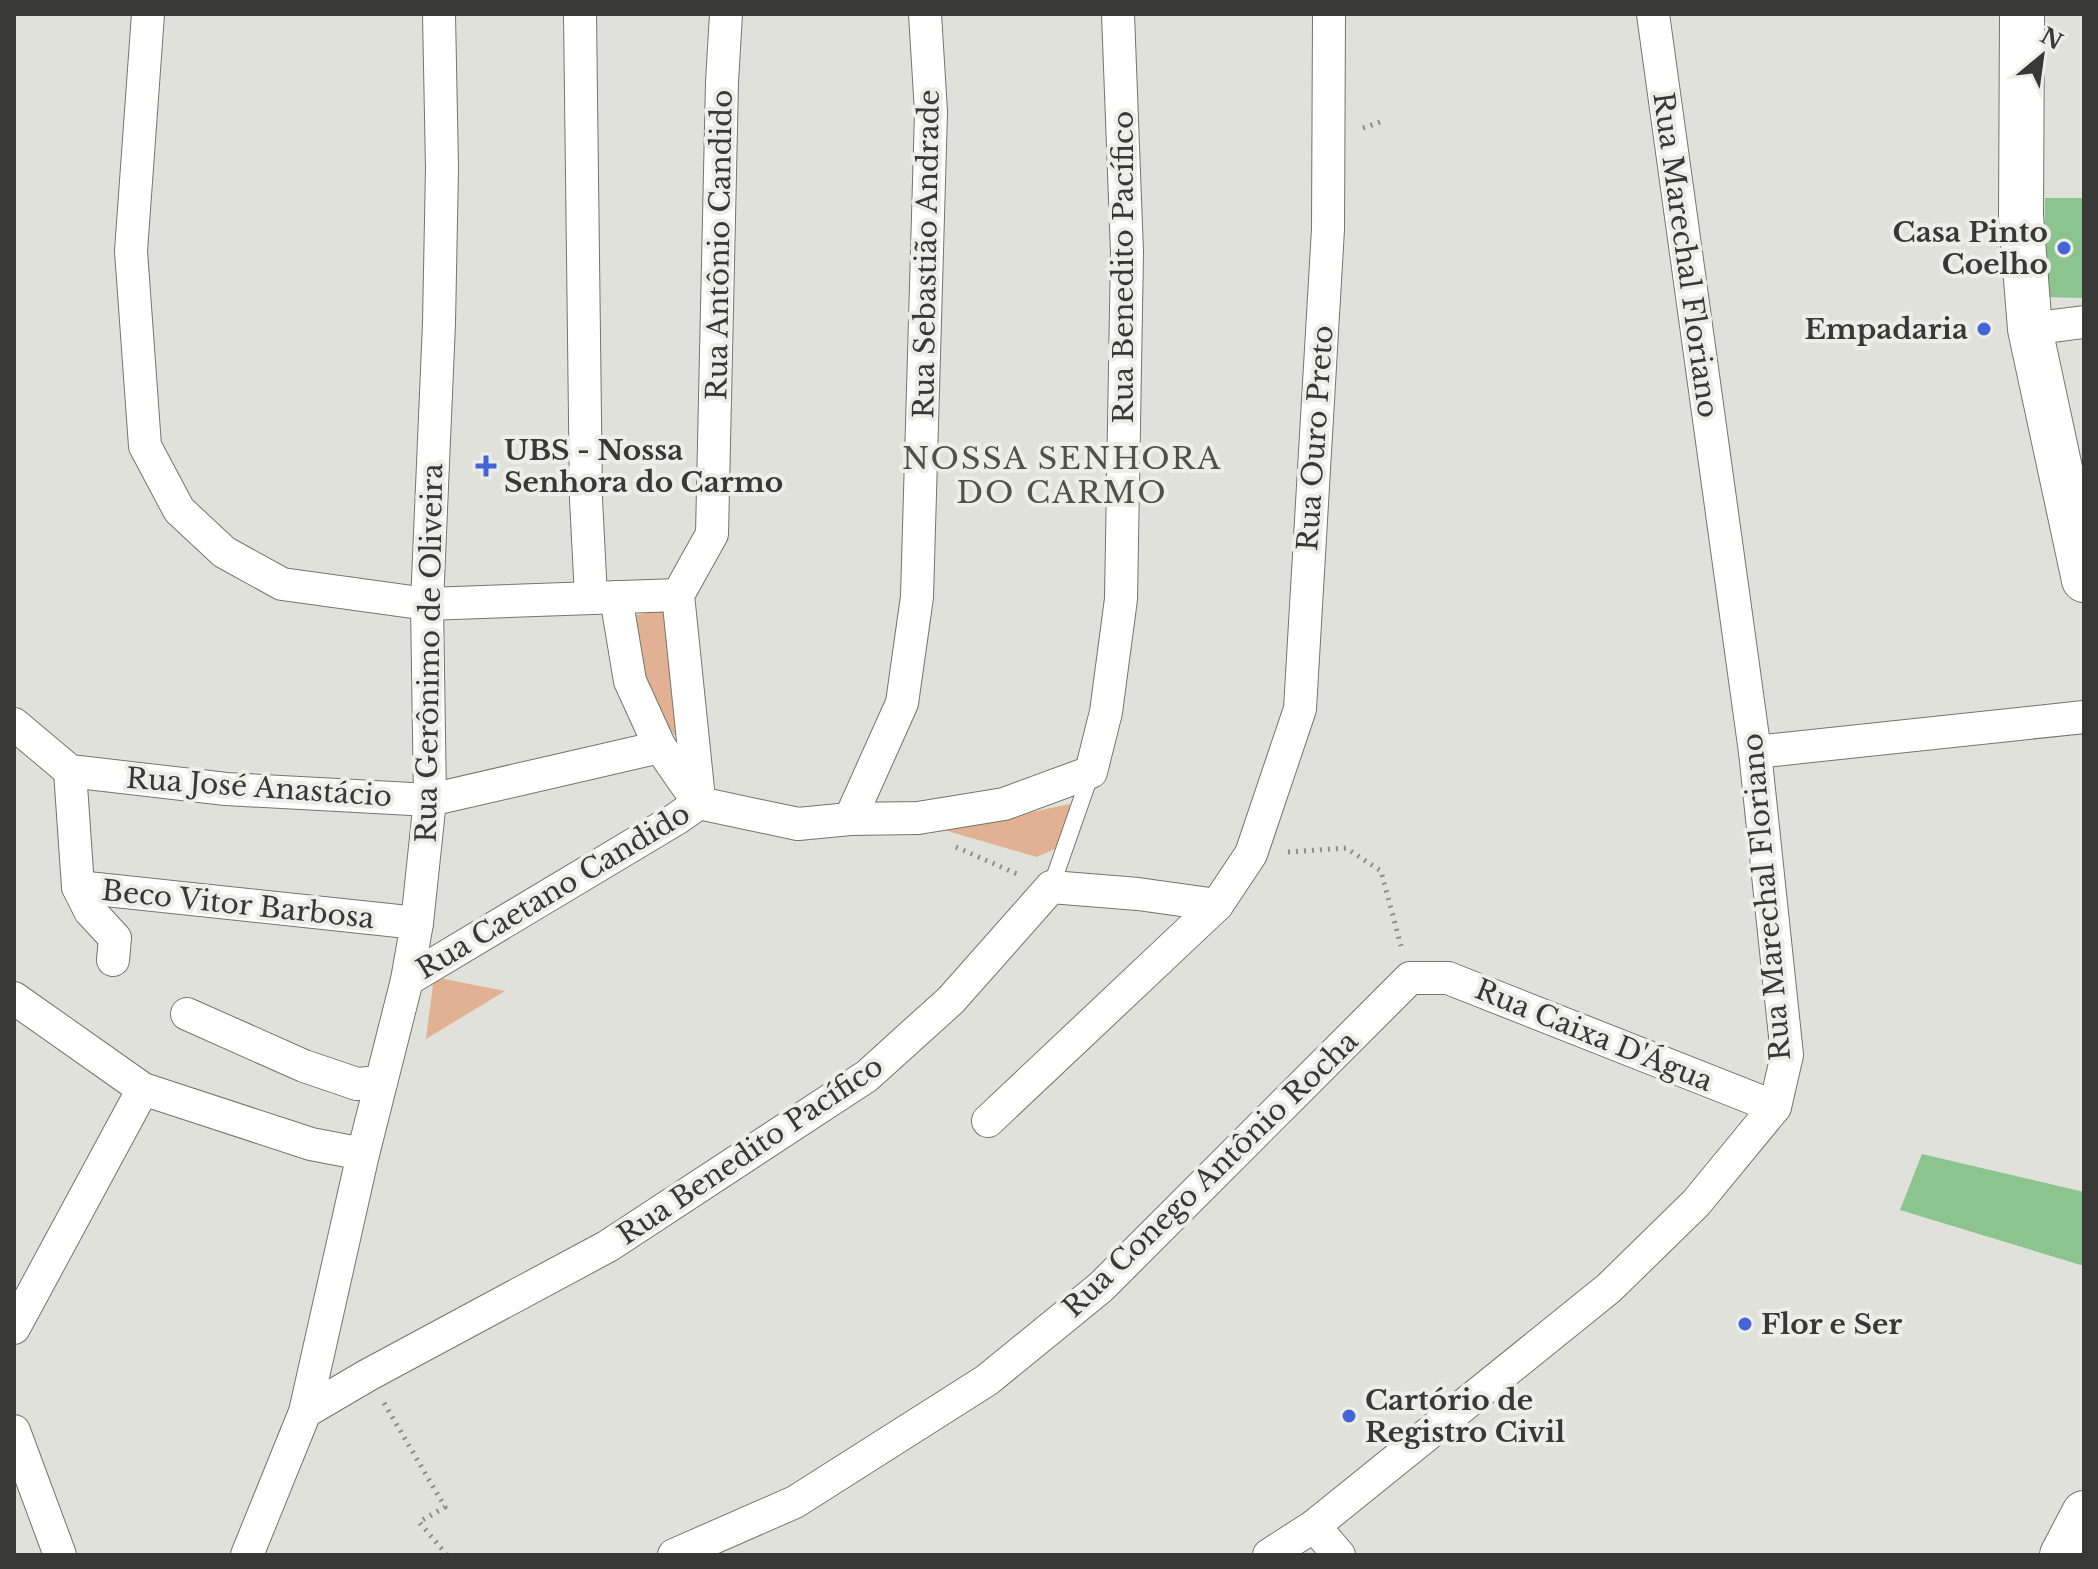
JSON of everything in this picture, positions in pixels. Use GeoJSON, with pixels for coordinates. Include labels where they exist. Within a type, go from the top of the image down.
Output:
{"type":"FeatureCollection","features":[{"type":"Feature","properties":{"kind":"main road"},"geometry":{"type":"LineString","coordinates":[[2022,14],[2021,216],[2030,329],[2084,580]]}},
{"type":"Feature","properties":{"kind":"main road"},"geometry":{"type":"LineString","coordinates":[[2062,1555],[2084,1513]]}},
{"type":"Feature","properties":{"kind":"street"},"geometry":{"type":"LineString","coordinates":[[148,14],[131,251],[145,446],[179,510],[224,552],[282,584],[427,604],[678,595],[699,803]]}},
{"type":"Feature","properties":{"kind":"street","name":"Rua Gerônimo de Oliveira"},"geometry":{"type":"LineString","coordinates":[[247,1555],[305,1412],[363,1154],[407,980],[417,923],[430,800],[427,604],[439,323],[442,168],[439,14]]}},
{"type":"Feature","properties":{"kind":"street"},"geometry":{"type":"LineString","coordinates":[[580,14],[586,499],[603,597],[630,681],[660,747],[699,803],[798,824],[918,818],[1004,804],[1091,772]]}},
{"type":"Feature","properties":{"kind":"street","name":"Rua Antônio Candido"},"geometry":{"type":"LineString","coordinates":[[678,595],[712,534],[726,14]]}},
{"type":"Feature","properties":{"kind":"street","name":"Rua Sebastião Andrade"},"geometry":{"type":"LineString","coordinates":[[850,819],[902,703],[917,597],[931,112],[925,14]]}},
{"type":"Feature","properties":{"kind":"street","name":"Rua Benedito Pacífico"},"geometry":{"type":"LineString","coordinates":[[1091,772],[1106,712],[1121,599],[1127,252],[1118,14]]}},
{"type":"Feature","properties":{"kind":"street","name":"Rua Ouro Preto"},"geometry":{"type":"LineString","coordinates":[[988,1121],[1217,905],[1251,854],[1300,709],[1328,229],[1329,14]]}},
{"type":"Feature","properties":{"kind":"street","name":"Rua Marechal Floriano"},"geometry":{"type":"LineString","coordinates":[[1269,1555],[1314,1526],[1609,1288],[1696,1203],[1775,1107],[1787,1055],[1755,752],[1653,14]]}},
{"type":"Feature","properties":{"kind":"street"},"geometry":{"type":"LineString","coordinates":[[2030,329],[2084,322]]}},
{"type":"Feature","properties":{"kind":"street"},"geometry":{"type":"LineString","coordinates":[[1755,752],[2084,717]]}},
{"type":"Feature","properties":{"kind":"street"},"geometry":{"type":"LineString","coordinates":[[14,724],[70,771]]}},
{"type":"Feature","properties":{"kind":"street","name":"Rua José Anastácio"},"geometry":{"type":"LineString","coordinates":[[70,771],[226,789],[430,800],[660,747]]}},
{"type":"Feature","properties":{"kind":"street","name":"Beco Vitor Barbosa"},"geometry":{"type":"LineString","coordinates":[[70,771],[78,887],[417,923]]}},
{"type":"Feature","properties":{"kind":"street","name":"Rua Caetano Candido"},"geometry":{"type":"LineString","coordinates":[[407,980],[699,803]]}},
{"type":"Feature","properties":{"kind":"street"},"geometry":{"type":"LineString","coordinates":[[78,887],[90,911],[115,938],[113,960]]}},
{"type":"Feature","properties":{"kind":"street"},"geometry":{"type":"LineString","coordinates":[[1051,887],[1138,894],[1217,905]]}},
{"type":"Feature","properties":{"kind":"street","name":"Rua Benedito Pacífico"},"geometry":{"type":"LineString","coordinates":[[305,1412],[608,1246],[867,1076],[951,1000],[1051,887]]}},
{"type":"Feature","properties":{"kind":"street","name":"Rua Caixa D'Água"},"geometry":{"type":"LineString","coordinates":[[1410,978],[1448,978],[1775,1107]]}},
{"type":"Feature","properties":{"kind":"street","name":"Rua Conego Antônio Rocha"},"geometry":{"type":"LineString","coordinates":[[674,1555],[795,1502],[987,1380],[1101,1287],[1410,978]]}},
{"type":"Feature","properties":{"kind":"street"},"geometry":{"type":"LineString","coordinates":[[14,998],[143,1089],[311,1144],[363,1154]]}},
{"type":"Feature","properties":{"kind":"street"},"geometry":{"type":"LineString","coordinates":[[187,1014],[304,1066],[357,1084],[381,1082]]}},
{"type":"Feature","properties":{"kind":"street"},"geometry":{"type":"LineString","coordinates":[[14,1328],[143,1089]]}},
{"type":"Feature","properties":{"kind":"street"},"geometry":{"type":"LineString","coordinates":[[14,1431],[60,1555]]}},
{"type":"Feature","properties":{"kind":"street"},"geometry":{"type":"LineString","coordinates":[[1314,1526],[1339,1555]]}},
{"type":"Feature","properties":{"kind":"lane","name":"Rua Benedito Pacífico"},"geometry":{"type":"LineString","coordinates":[[1051,887],[1091,772]]}},
{"type":"Feature","properties":{"kind":"path"},"geometry":{"type":"LineString","coordinates":[[918,818],[959,849],[1051,887]]}},
{"type":"Feature","properties":{"kind":"path"},"geometry":{"type":"LineString","coordinates":[[1251,854],[1346,848],[1381,871],[1410,978]]}},
{"type":"Feature","properties":{"kind":"path"},"geometry":{"type":"LineString","coordinates":[[368,1375],[445,1507],[419,1522],[447,1555]]}},
{"type":"Feature","properties":{"kind":"shaded area"},"geometry":{"type":"Polygon","coordinates":[[[665,610],[677,738],[658,709],[647,680],[636,615],[665,610]]]}},
{"type":"Feature","properties":{"kind":"shaded area"},"geometry":{"type":"Polygon","coordinates":[[[1075,803],[1061,846],[1037,857],[944,830],[1075,803]]]}},
{"type":"Feature","properties":{"kind":"shaded area"},"geometry":{"type":"Polygon","coordinates":[[[434,977],[505,991],[426,1039],[434,977]]]}},
{"type":"Feature","properties":{"kind":"building","name":"Casa Pinto Coelho"},"geometry":{"type":"Polygon","coordinates":[[[2045,198],[2084,198],[2084,298],[2044,297],[2045,198]]]}},
{"type":"Feature","properties":{"kind":"building"},"geometry":{"type":"Polygon","coordinates":[[[1922,1154],[2084,1192],[2084,1266],[1900,1210],[1922,1154]]]}},
{"type":"Feature","properties":{"kind":"place","name":"Casa Pinto Coelho"},"geometry":{"type":"Point","coordinates":[2064,248]}},
{"type":"Feature","properties":{"kind":"place","name":"Empadaria"},"geometry":{"type":"Point","coordinates":[1984,329]}},
{"type":"Feature","properties":{"kind":"place","name":"UBS - Nossa Senhora do Carmo"},"geometry":{"type":"Point","coordinates":[486,466]}},
{"type":"Feature","properties":{"kind":"place","name":"Flor e Ser"},"geometry":{"type":"Point","coordinates":[1745,1324]}},
{"type":"Feature","properties":{"kind":"place","name":"Cartório de Registro Civil"},"geometry":{"type":"Point","coordinates":[1349,1416]}},
{"type":"Feature","properties":{"kind":"district","name":"NOSSA SENHORA DO CARMO"},"geometry":{"type":"Point","coordinates":[1062,476]}}]}
